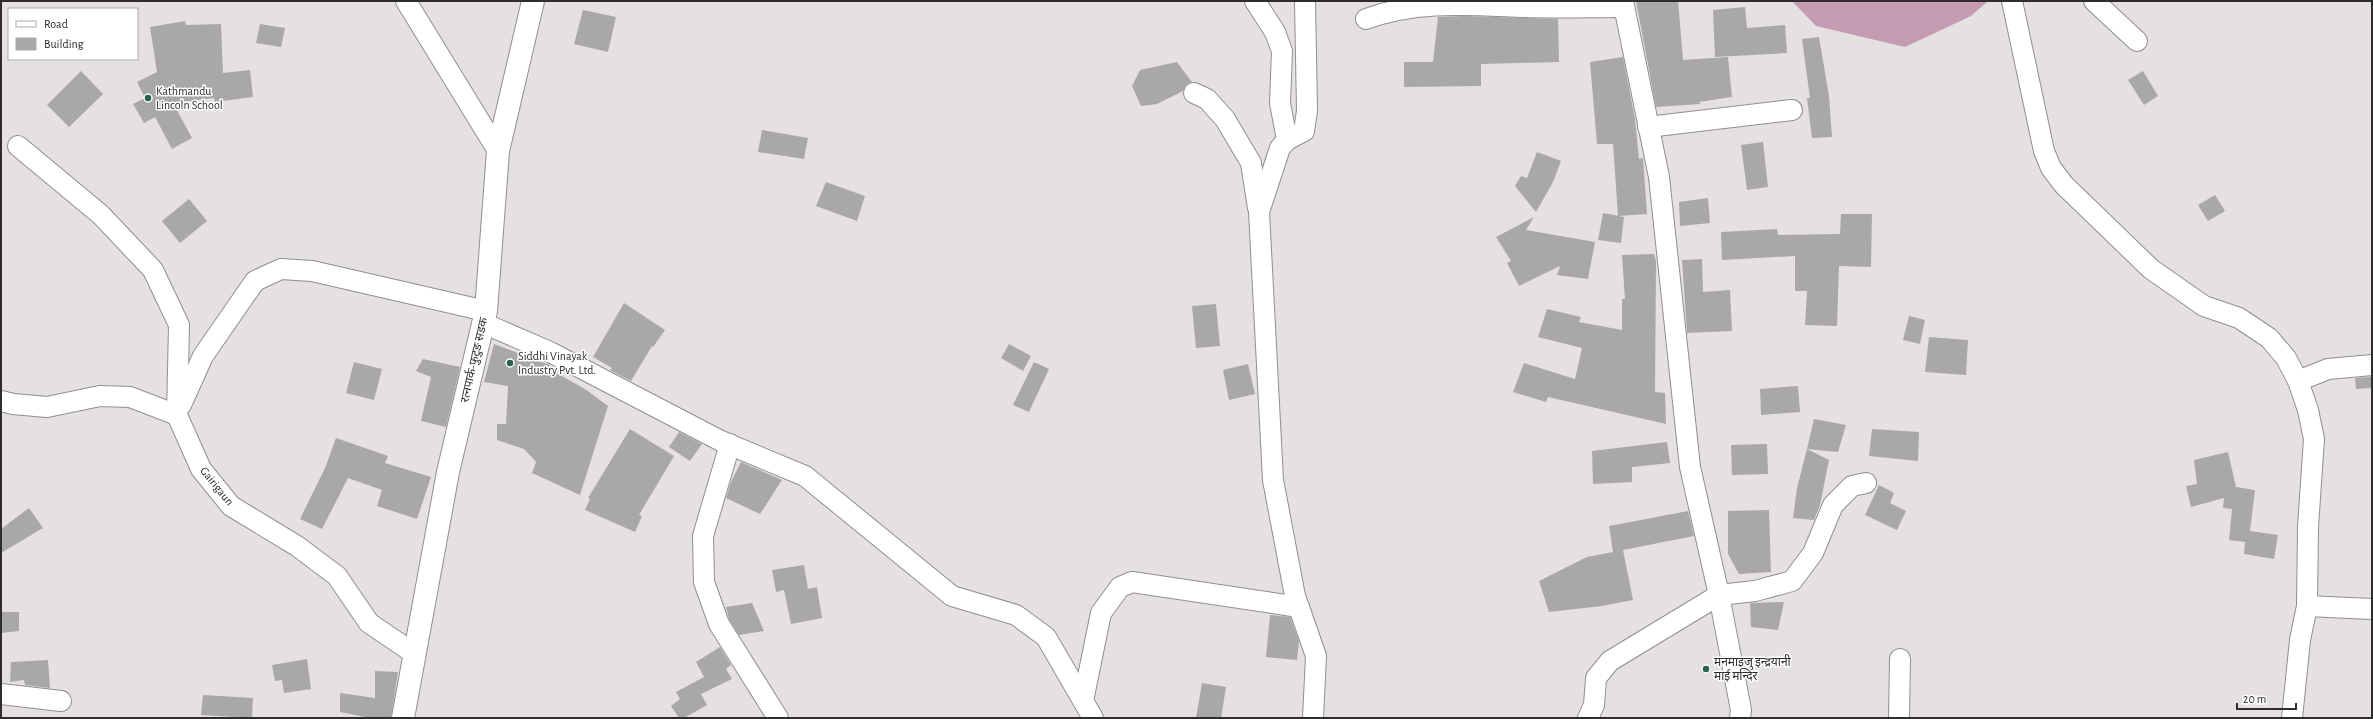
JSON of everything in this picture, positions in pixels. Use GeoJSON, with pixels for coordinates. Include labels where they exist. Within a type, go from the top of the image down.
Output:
{"type":"FeatureCollection","features":[{"type":"Feature","properties":{"kind":"street"},"geometry":{"type":"LineString","coordinates":[[406,1],[498,151]]}},
{"type":"Feature","properties":{"kind":"street","name":"रत्नपार्क-फुटुङ सडक"},"geometry":{"type":"LineString","coordinates":[[403,718],[448,472],[484,317],[498,151],[533,1]]}},
{"type":"Feature","properties":{"kind":"street"},"geometry":{"type":"LineString","coordinates":[[1255,1],[1275,32],[1282,51],[1280,103],[1287,140]]}},
{"type":"Feature","properties":{"kind":"street"},"geometry":{"type":"LineString","coordinates":[[1259,212],[1280,148],[1287,140],[1304,131],[1307,112],[1305,1]]}},
{"type":"Feature","properties":{"kind":"street"},"geometry":{"type":"LineString","coordinates":[[2012,1],[2044,151],[2051,168],[2064,185],[2151,269],[2204,306],[2239,318],[2269,338],[2286,358],[2298,380],[2308,410],[2314,439],[2308,527],[2307,606],[2300,640],[2292,718]]}},
{"type":"Feature","properties":{"kind":"street"},"geometry":{"type":"LineString","coordinates":[[2094,1],[2137,41]]}},
{"type":"Feature","properties":{"kind":"street"},"geometry":{"type":"LineString","coordinates":[[1366,19],[1385,11],[1449,3],[1524,7],[1623,4],[1659,177],[1690,467],[1719,595],[1741,710],[1740,718]]}},
{"type":"Feature","properties":{"kind":"street"},"geometry":{"type":"LineString","coordinates":[[1194,93],[1207,99],[1225,119],[1252,162],[1259,212],[1273,480],[1299,607],[1316,656],[1313,718]]}},
{"type":"Feature","properties":{"kind":"street"},"geometry":{"type":"LineString","coordinates":[[1648,126],[1792,110]]}},
{"type":"Feature","properties":{"kind":"street"},"geometry":{"type":"LineString","coordinates":[[18,146],[101,215],[153,270],[179,325],[177,414]]}},
{"type":"Feature","properties":{"kind":"street"},"geometry":{"type":"LineString","coordinates":[[177,414],[203,356],[255,281],[281,269],[312,271],[484,317],[730,444],[805,476],[952,596],[1016,615],[1046,637],[1088,710]]}},
{"type":"Feature","properties":{"kind":"street"},"geometry":{"type":"LineString","coordinates":[[2298,380],[2328,369],[2372,365]]}},
{"type":"Feature","properties":{"kind":"street"},"geometry":{"type":"LineString","coordinates":[[1,401],[13,404],[47,406],[100,396],[130,396],[177,414]]}},
{"type":"Feature","properties":{"kind":"street","name":"Gairigaun"},"geometry":{"type":"LineString","coordinates":[[177,414],[201,469],[231,506],[298,546],[337,576],[369,623],[414,654]]}},
{"type":"Feature","properties":{"kind":"street"},"geometry":{"type":"LineString","coordinates":[[730,444],[704,536],[704,582],[719,624],[778,718]]}},
{"type":"Feature","properties":{"kind":"street"},"geometry":{"type":"LineString","coordinates":[[1588,718],[1594,706],[1596,678],[1610,661],[1719,595],[1755,591],[1792,581],[1813,553],[1833,505],[1852,486],[1866,483]]}},
{"type":"Feature","properties":{"kind":"street"},"geometry":{"type":"LineString","coordinates":[[1088,710],[1101,613],[1120,587],[1132,582],[1299,607]]}},
{"type":"Feature","properties":{"kind":"street"},"geometry":{"type":"LineString","coordinates":[[2307,606],[2372,609]]}},
{"type":"Feature","properties":{"kind":"street"},"geometry":{"type":"LineString","coordinates":[[1898,718],[1900,660]]}},
{"type":"Feature","properties":{"kind":"street"},"geometry":{"type":"LineString","coordinates":[[1,694],[61,701]]}},
{"type":"Feature","properties":{"kind":"street"},"geometry":{"type":"LineString","coordinates":[[407,695],[411,718]]}},
{"type":"Feature","properties":{"kind":"shaded area"},"geometry":{"type":"Polygon","coordinates":[[[1792,1],[1988,1],[1971,16],[1905,47],[1816,26],[1792,1]]]}},
{"type":"Feature","properties":{"kind":"building"},"geometry":{"type":"Polygon","coordinates":[[[1636,1],[1678,1],[1683,60],[1728,57],[1732,97],[1699,102],[1700,104],[1656,107],[1636,1]]]}},
{"type":"Feature","properties":{"kind":"building"},"geometry":{"type":"Polygon","coordinates":[[[1745,7],[1747,28],[1785,25],[1787,53],[1715,57],[1713,10],[1745,7]]]}},
{"type":"Feature","properties":{"kind":"building"},"geometry":{"type":"Polygon","coordinates":[[[583,10],[616,17],[608,52],[574,44],[583,10]]]}},
{"type":"Feature","properties":{"kind":"building"},"geometry":{"type":"Polygon","coordinates":[[[1463,16],[1558,19],[1559,62],[1481,64],[1481,86],[1404,87],[1404,62],[1433,62],[1438,17],[1463,16]]]}},
{"type":"Feature","properties":{"kind":"building"},"geometry":{"type":"Polygon","coordinates":[[[185,21],[186,25],[221,24],[223,73],[250,70],[253,97],[215,102],[214,98],[173,103],[192,138],[172,149],[155,117],[144,123],[133,104],[145,98],[137,82],[157,72],[150,27],[185,21]]]}},
{"type":"Feature","properties":{"kind":"building"},"geometry":{"type":"Polygon","coordinates":[[[260,24],[285,28],[281,47],[256,43],[260,24]]]}},
{"type":"Feature","properties":{"kind":"building"},"geometry":{"type":"Polygon","coordinates":[[[1819,37],[1829,96],[1832,137],[1812,138],[1807,98],[1810,98],[1802,39],[1819,37]]]}},
{"type":"Feature","properties":{"kind":"building"},"geometry":{"type":"Polygon","coordinates":[[[1623,57],[1635,119],[1639,159],[1643,158],[1647,214],[1618,216],[1613,144],[1597,144],[1590,62],[1623,57]]]}},
{"type":"Feature","properties":{"kind":"building"},"geometry":{"type":"Polygon","coordinates":[[[1177,62],[1192,82],[1187,84],[1183,91],[1157,104],[1141,106],[1132,86],[1140,70],[1177,62]]]}},
{"type":"Feature","properties":{"kind":"building"},"geometry":{"type":"Polygon","coordinates":[[[81,71],[103,94],[69,127],[47,105],[81,71]]]}},
{"type":"Feature","properties":{"kind":"building"},"geometry":{"type":"Polygon","coordinates":[[[2143,71],[2158,96],[2144,105],[2128,80],[2143,71]]]}},
{"type":"Feature","properties":{"kind":"building"},"geometry":{"type":"Polygon","coordinates":[[[762,130],[808,138],[804,159],[758,152],[762,130]]]}},
{"type":"Feature","properties":{"kind":"building"},"geometry":{"type":"Polygon","coordinates":[[[1763,142],[1768,187],[1747,190],[1741,145],[1763,142]]]}},
{"type":"Feature","properties":{"kind":"building"},"geometry":{"type":"Polygon","coordinates":[[[1537,152],[1561,161],[1553,182],[1536,212],[1515,186],[1521,176],[1527,178],[1537,152]]]}},
{"type":"Feature","properties":{"kind":"building"},"geometry":{"type":"Polygon","coordinates":[[[826,182],[865,196],[857,221],[816,206],[826,182]]]}},
{"type":"Feature","properties":{"kind":"building"},"geometry":{"type":"Polygon","coordinates":[[[2215,195],[2225,211],[2208,221],[2198,205],[2215,195]]]}},
{"type":"Feature","properties":{"kind":"building"},"geometry":{"type":"Polygon","coordinates":[[[1708,198],[1710,223],[1680,226],[1679,202],[1708,198]]]}},
{"type":"Feature","properties":{"kind":"building"},"geometry":{"type":"Polygon","coordinates":[[[189,199],[207,221],[180,243],[162,221],[189,199]]]}},
{"type":"Feature","properties":{"kind":"building"},"geometry":{"type":"Polygon","coordinates":[[[1603,213],[1624,217],[1621,243],[1598,240],[1603,213]]]}},
{"type":"Feature","properties":{"kind":"building"},"geometry":{"type":"Polygon","coordinates":[[[1841,214],[1872,214],[1871,267],[1839,266],[1837,326],[1805,325],[1807,291],[1795,291],[1795,256],[1722,260],[1721,232],[1777,229],[1778,235],[1840,234],[1841,214]]]}},
{"type":"Feature","properties":{"kind":"building"},"geometry":{"type":"Polygon","coordinates":[[[1534,217],[1526,230],[1595,242],[1588,279],[1557,275],[1560,266],[1519,286],[1507,263],[1511,261],[1496,237],[1534,217]]]}},
{"type":"Feature","properties":{"kind":"building"},"geometry":{"type":"Polygon","coordinates":[[[1654,254],[1656,261],[1655,392],[1665,393],[1666,424],[1548,397],[1546,402],[1513,392],[1524,363],[1575,379],[1582,348],[1538,337],[1547,309],[1581,317],[1579,322],[1622,330],[1622,299],[1625,299],[1622,255],[1654,254]]]}},
{"type":"Feature","properties":{"kind":"building"},"geometry":{"type":"Polygon","coordinates":[[[1702,259],[1703,292],[1730,290],[1732,331],[1687,333],[1682,260],[1702,259]]]}},
{"type":"Feature","properties":{"kind":"building"},"geometry":{"type":"Polygon","coordinates":[[[624,303],[665,330],[653,347],[652,346],[631,381],[610,370],[612,368],[593,357],[624,303]]]}},
{"type":"Feature","properties":{"kind":"building"},"geometry":{"type":"Polygon","coordinates":[[[1216,304],[1220,346],[1196,348],[1192,306],[1216,304]]]}},
{"type":"Feature","properties":{"kind":"building"},"geometry":{"type":"Polygon","coordinates":[[[1909,316],[1925,320],[1920,344],[1903,340],[1909,316]]]}},
{"type":"Feature","properties":{"kind":"building"},"geometry":{"type":"Polygon","coordinates":[[[1929,337],[1968,340],[1966,375],[1925,372],[1929,337]]]}},
{"type":"Feature","properties":{"kind":"building"},"geometry":{"type":"Polygon","coordinates":[[[494,344],[550,365],[549,369],[585,389],[608,406],[580,495],[532,473],[536,462],[524,449],[497,440],[497,424],[506,424],[508,386],[484,382],[494,344]]]}},
{"type":"Feature","properties":{"kind":"building"},"geometry":{"type":"Polygon","coordinates":[[[1009,344],[1031,356],[1023,371],[1001,358],[1009,344]]]}},
{"type":"Feature","properties":{"kind":"building"},"geometry":{"type":"Polygon","coordinates":[[[423,359],[460,367],[446,427],[421,421],[431,377],[416,371],[423,359]]]}},
{"type":"Feature","properties":{"kind":"building"},"geometry":{"type":"Polygon","coordinates":[[[354,362],[382,369],[374,400],[346,393],[354,362]]]}},
{"type":"Feature","properties":{"kind":"building"},"geometry":{"type":"Polygon","coordinates":[[[1034,362],[1049,369],[1029,412],[1013,405],[1034,362]]]}},
{"type":"Feature","properties":{"kind":"building"},"geometry":{"type":"Polygon","coordinates":[[[1248,364],[1255,394],[1229,400],[1223,370],[1248,364]]]}},
{"type":"Feature","properties":{"kind":"building"},"geometry":{"type":"Polygon","coordinates":[[[2372,377],[2372,388],[2356,389],[2355,378],[2372,377]]]}},
{"type":"Feature","properties":{"kind":"building"},"geometry":{"type":"Polygon","coordinates":[[[1798,386],[1800,412],[1761,415],[1760,389],[1798,386]]]}},
{"type":"Feature","properties":{"kind":"building"},"geometry":{"type":"Polygon","coordinates":[[[1814,419],[1846,425],[1838,452],[1807,449],[1814,419]]]}},
{"type":"Feature","properties":{"kind":"building"},"geometry":{"type":"Polygon","coordinates":[[[630,429],[674,456],[639,515],[642,516],[635,532],[585,510],[590,499],[588,498],[630,429]]]}},
{"type":"Feature","properties":{"kind":"building"},"geometry":{"type":"Polygon","coordinates":[[[1872,429],[1919,432],[1918,461],[1869,456],[1872,429]]]}},
{"type":"Feature","properties":{"kind":"building"},"geometry":{"type":"Polygon","coordinates":[[[679,432],[702,444],[690,461],[669,447],[679,432]]]}},
{"type":"Feature","properties":{"kind":"building"},"geometry":{"type":"Polygon","coordinates":[[[336,438],[388,456],[385,463],[431,477],[417,519],[377,506],[382,490],[348,478],[322,529],[300,519],[325,468],[336,438]]]}},
{"type":"Feature","properties":{"kind":"building"},"geometry":{"type":"Polygon","coordinates":[[[1667,442],[1670,463],[1632,467],[1632,482],[1593,484],[1592,451],[1667,442]]]}},
{"type":"Feature","properties":{"kind":"building"},"geometry":{"type":"Polygon","coordinates":[[[1767,444],[1768,474],[1732,475],[1731,445],[1767,444]]]}},
{"type":"Feature","properties":{"kind":"building"},"geometry":{"type":"Polygon","coordinates":[[[1807,449],[1829,460],[1820,505],[1814,520],[1793,518],[1797,488],[1807,449]]]}},
{"type":"Feature","properties":{"kind":"building"},"geometry":{"type":"Polygon","coordinates":[[[2228,452],[2236,487],[2255,490],[2250,531],[2278,535],[2274,559],[2244,554],[2245,542],[2229,540],[2232,509],[2223,508],[2224,498],[2191,507],[2186,486],[2197,484],[2194,460],[2228,452]]]}},
{"type":"Feature","properties":{"kind":"building"},"geometry":{"type":"Polygon","coordinates":[[[741,462],[782,480],[760,514],[726,498],[731,482],[741,462]]]}},
{"type":"Feature","properties":{"kind":"building"},"geometry":{"type":"Polygon","coordinates":[[[1879,485],[1894,493],[1890,503],[1906,511],[1897,530],[1865,515],[1879,485]]]}},
{"type":"Feature","properties":{"kind":"building"},"geometry":{"type":"Polygon","coordinates":[[[29,508],[43,528],[1,553],[1,529],[29,508]]]}},
{"type":"Feature","properties":{"kind":"building"},"geometry":{"type":"Polygon","coordinates":[[[1769,510],[1771,572],[1739,574],[1728,554],[1728,511],[1769,510]]]}},
{"type":"Feature","properties":{"kind":"building"},"geometry":{"type":"Polygon","coordinates":[[[1688,511],[1694,536],[1623,550],[1633,600],[1602,606],[1549,612],[1539,581],[1587,557],[1613,552],[1609,526],[1688,511]]]}},
{"type":"Feature","properties":{"kind":"building"},"geometry":{"type":"Polygon","coordinates":[[[804,565],[808,589],[817,587],[822,618],[791,624],[784,590],[776,592],[772,570],[804,565]]]}},
{"type":"Feature","properties":{"kind":"building"},"geometry":{"type":"Polygon","coordinates":[[[1784,602],[1778,630],[1751,627],[1750,603],[1784,602]]]}},
{"type":"Feature","properties":{"kind":"building"},"geometry":{"type":"Polygon","coordinates":[[[752,603],[764,631],[739,635],[729,619],[726,607],[752,603]]]}},
{"type":"Feature","properties":{"kind":"building"},"geometry":{"type":"Polygon","coordinates":[[[1,612],[19,612],[19,631],[1,633],[1,612]]]}},
{"type":"Feature","properties":{"kind":"building"},"geometry":{"type":"Polygon","coordinates":[[[1270,615],[1290,617],[1299,641],[1297,660],[1266,657],[1270,615]]]}},
{"type":"Feature","properties":{"kind":"building"},"geometry":{"type":"Polygon","coordinates":[[[720,647],[731,665],[726,669],[732,679],[701,694],[707,705],[684,718],[679,718],[671,706],[680,699],[676,692],[704,677],[696,662],[720,647]]]}},
{"type":"Feature","properties":{"kind":"building"},"geometry":{"type":"Polygon","coordinates":[[[307,659],[311,689],[284,693],[282,680],[275,681],[272,665],[307,659]]]}},
{"type":"Feature","properties":{"kind":"building"},"geometry":{"type":"Polygon","coordinates":[[[48,660],[50,688],[25,685],[24,680],[10,682],[11,662],[48,660]]]}},
{"type":"Feature","properties":{"kind":"building"},"geometry":{"type":"Polygon","coordinates":[[[375,671],[398,672],[391,718],[370,718],[340,712],[340,693],[375,698],[375,671]]]}},
{"type":"Feature","properties":{"kind":"building"},"geometry":{"type":"Polygon","coordinates":[[[1202,683],[1226,687],[1221,718],[1196,718],[1202,683]]]}},
{"type":"Feature","properties":{"kind":"building"},"geometry":{"type":"Polygon","coordinates":[[[203,695],[253,698],[252,718],[201,715],[203,695]]]}},
{"type":"Feature","properties":{"kind":"place","name":"Kathmandu Lincoln School"},"geometry":{"type":"Point","coordinates":[148,98]}},
{"type":"Feature","properties":{"kind":"place","name":"Siddhi Vinayak Industry Pvt. Ltd."},"geometry":{"type":"Point","coordinates":[510,363]}},
{"type":"Feature","properties":{"kind":"place","name":"मनमाइजु इन्द्रयानी माई मन्दिर"},"geometry":{"type":"Point","coordinates":[1706,669]}}]}
